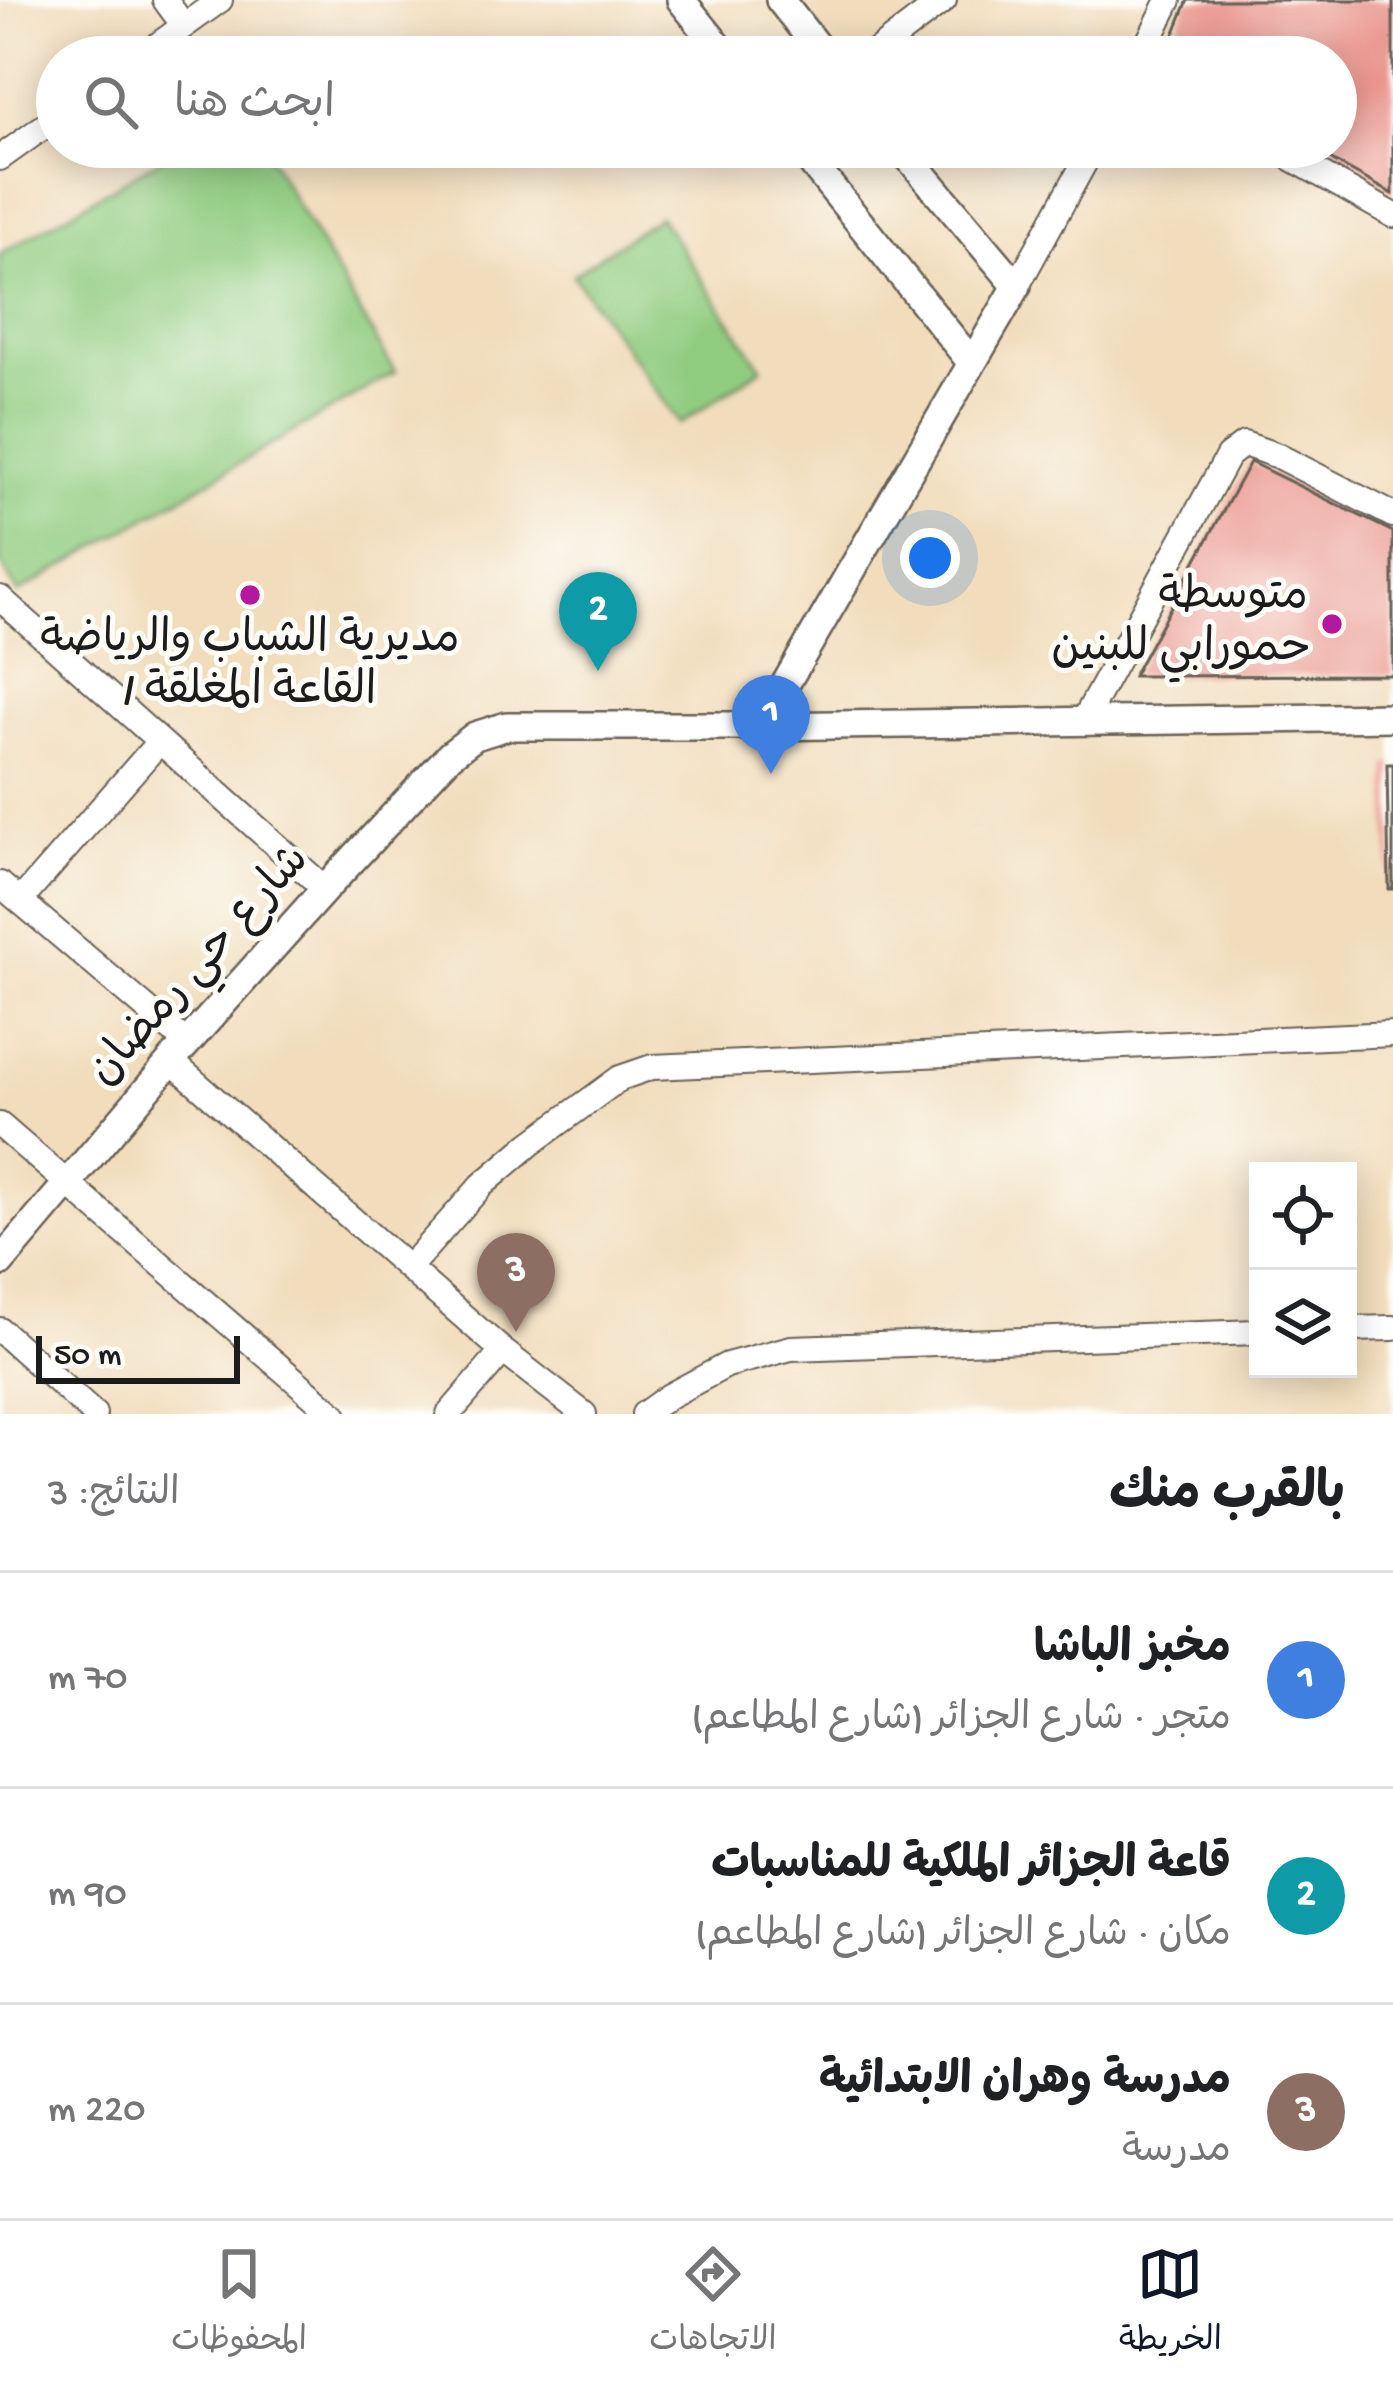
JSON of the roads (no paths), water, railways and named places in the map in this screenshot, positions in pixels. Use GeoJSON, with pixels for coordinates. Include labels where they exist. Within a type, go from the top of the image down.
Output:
{"type":"FeatureCollection","features":[{"type":"Feature","properties":{"kind":"street"},"geometry":{"type":"LineString","coordinates":[[165,0],[184,26]]}},
{"type":"Feature","properties":{"kind":"street"},"geometry":{"type":"LineString","coordinates":[[170,36],[220,0]]}},
{"type":"Feature","properties":{"kind":"street"},"geometry":{"type":"LineString","coordinates":[[681,0],[710,36]]}},
{"type":"Feature","properties":{"kind":"street"},"geometry":{"type":"LineString","coordinates":[[780,0],[808,36]]}},
{"type":"Feature","properties":{"kind":"street"},"geometry":{"type":"LineString","coordinates":[[897,36],[944,0]]}},
{"type":"Feature","properties":{"kind":"street"},"geometry":{"type":"LineString","coordinates":[[1151,36],[1168,0]]}},
{"type":"Feature","properties":{"kind":"street"},"geometry":{"type":"LineString","coordinates":[[0,158],[36,132]]}},
{"type":"Feature","properties":{"kind":"street"},"geometry":{"type":"LineString","coordinates":[[816,168],[972,363]]}},
{"type":"Feature","properties":{"kind":"street"},"geometry":{"type":"LineString","coordinates":[[918,168],[1017,286]]}},
{"type":"Feature","properties":{"kind":"street"},"geometry":{"type":"LineString","coordinates":[[761,726],[1082,168]]}},
{"type":"Feature","properties":{"kind":"street"},"geometry":{"type":"LineString","coordinates":[[1309,168],[1393,215]]}},
{"type":"Feature","properties":{"kind":"street"},"geometry":{"type":"LineString","coordinates":[[1084,720],[1228,456],[1244,444],[1393,514]]}},
{"type":"Feature","properties":{"kind":"street"},"geometry":{"type":"LineString","coordinates":[[0,598],[325,889]]}},
{"type":"Feature","properties":{"kind":"street"},"geometry":{"type":"LineString","coordinates":[[761,726],[1393,717]]}},
{"type":"Feature","properties":{"kind":"street","name":"شارع حي رمضان"},"geometry":{"type":"LineString","coordinates":[[0,1263],[325,889],[450,755],[475,736],[507,726],[761,726]]}},
{"type":"Feature","properties":{"kind":"street"},"geometry":{"type":"LineString","coordinates":[[20,901],[159,742]]}},
{"type":"Feature","properties":{"kind":"street"},"geometry":{"type":"LineString","coordinates":[[0,884],[409,1267],[503,1351],[584,1414]]}},
{"type":"Feature","properties":{"kind":"street"},"geometry":{"type":"LineString","coordinates":[[409,1267],[482,1185],[530,1144],[620,1078],[652,1067],[1393,1034]]}},
{"type":"Feature","properties":{"kind":"street"},"geometry":{"type":"LineString","coordinates":[[0,1125],[334,1414]]}},
{"type":"Feature","properties":{"kind":"street"},"geometry":{"type":"LineString","coordinates":[[1357,1329],[1393,1328]]}},
{"type":"Feature","properties":{"kind":"street"},"geometry":{"type":"LineString","coordinates":[[0,1330],[94,1414]]}},
{"type":"Feature","properties":{"kind":"street"},"geometry":{"type":"LineString","coordinates":[[644,1414],[727,1366],[791,1348],[1249,1332]]}},
{"type":"Feature","properties":{"kind":"street"},"geometry":{"type":"LineString","coordinates":[[449,1414],[503,1351]]}},
{"type":"Feature","properties":{"kind":"place","name":"مديرية الشباب والرياضة / القاعة المغلقة"},"geometry":{"type":"Point","coordinates":[250,595]}},
{"type":"Feature","properties":{"kind":"place","name":"متوسطة حمورابي للبنين"},"geometry":{"type":"Point","coordinates":[1332,624]}},
{"type":"Feature","properties":{"kind":"place","name":"قاعة الجزائر الملكية للمناسبات"},"geometry":{"type":"Point","coordinates":[598,671]}},
{"type":"Feature","properties":{"kind":"place","name":"مخبز الباشا"},"geometry":{"type":"Point","coordinates":[771,774]}},
{"type":"Feature","properties":{"kind":"place","name":"مدرسة وهران الابتدائية"},"geometry":{"type":"Point","coordinates":[516,1332]}}]}
